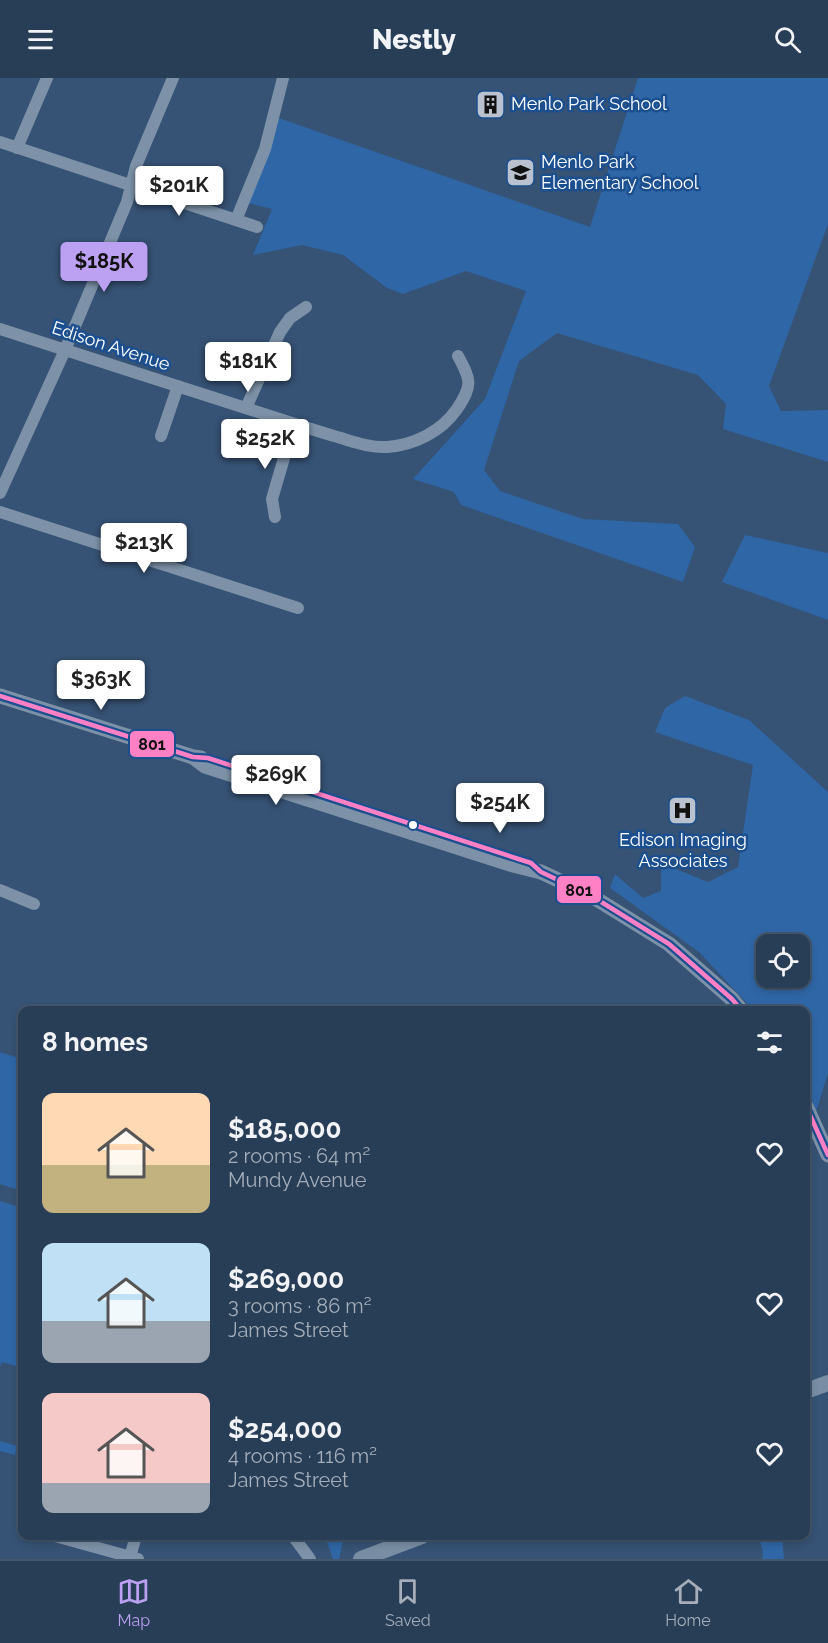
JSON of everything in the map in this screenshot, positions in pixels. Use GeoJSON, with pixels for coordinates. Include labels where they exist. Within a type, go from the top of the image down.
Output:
{"type":"FeatureCollection","features":[{"type":"Feature","properties":{"kind":"main road"},"geometry":{"type":"LineString","coordinates":[[810,1390],[828,1383]]}},
{"type":"Feature","properties":{"kind":"main road"},"geometry":{"type":"LineString","coordinates":[[361,1559],[404,1540]]}},
{"type":"Feature","properties":{"kind":"street"},"geometry":{"type":"LineString","coordinates":[[17,148],[47,78]]}},
{"type":"Feature","properties":{"kind":"street"},"geometry":{"type":"LineString","coordinates":[[0,493],[65,350],[127,202],[136,166],[173,78]]}},
{"type":"Feature","properties":{"kind":"street"},"geometry":{"type":"LineString","coordinates":[[236,220],[265,149],[283,78]]}},
{"type":"Feature","properties":{"kind":"street"},"geometry":{"type":"LineString","coordinates":[[0,142],[257,226]]}},
{"type":"Feature","properties":{"kind":"street"},"geometry":{"type":"LineString","coordinates":[[246,408],[280,332],[290,318],[306,307]]}},
{"type":"Feature","properties":{"kind":"street","name":"Edison Avenue"},"geometry":{"type":"LineString","coordinates":[[0,329],[369,446],[387,447],[416,441],[441,426],[465,398],[470,385],[468,374],[459,356]]}},
{"type":"Feature","properties":{"kind":"street"},"geometry":{"type":"LineString","coordinates":[[161,436],[178,386]]}},
{"type":"Feature","properties":{"kind":"street"},"geometry":{"type":"LineString","coordinates":[[275,517],[272,499],[294,424]]}},
{"type":"Feature","properties":{"kind":"street"},"geometry":{"type":"LineString","coordinates":[[0,512],[298,608]]}},
{"type":"Feature","properties":{"kind":"street"},"geometry":{"type":"LineString","coordinates":[[0,696],[193,757],[208,758],[531,863],[541,872],[590,895],[669,944],[738,1006]]}},
{"type":"Feature","properties":{"kind":"street"},"geometry":{"type":"LineString","coordinates":[[0,890],[34,904]]}},
{"type":"Feature","properties":{"kind":"street"},"geometry":{"type":"LineString","coordinates":[[810,1115],[828,1155]]}},
{"type":"Feature","properties":{"kind":"street"},"geometry":{"type":"LineString","coordinates":[[69,1540],[134,1558],[136,1540]]}},
{"type":"Feature","properties":{"kind":"street"},"geometry":{"type":"LineString","coordinates":[[296,1540],[310,1559]]}},
{"type":"Feature","properties":{"kind":"shaded area"},"geometry":{"type":"Polygon","coordinates":[[[638,78],[828,78],[828,224],[769,386],[781,411],[828,410],[828,462],[723,429],[726,404],[698,375],[557,333],[519,361],[484,470],[500,491],[583,519],[678,524],[695,547],[683,582],[461,505],[454,492],[413,479],[485,399],[526,291],[466,271],[403,294],[387,288],[343,255],[302,245],[253,255],[272,209],[244,202],[273,116],[590,227],[638,78]]]}},
{"type":"Feature","properties":{"kind":"shaded area"},"geometry":{"type":"Polygon","coordinates":[[[204,167],[212,171],[206,184],[201,184],[198,181],[204,167]]]}},
{"type":"Feature","properties":{"kind":"shaded area"},"geometry":{"type":"Polygon","coordinates":[[[745,535],[828,553],[828,620],[722,582],[745,535]]]}},
{"type":"Feature","properties":{"kind":"shaded area"},"geometry":{"type":"Polygon","coordinates":[[[685,696],[749,720],[828,792],[828,1073],[810,1131],[810,1006],[749,1006],[699,952],[610,888],[615,874],[643,898],[661,891],[661,863],[708,882],[738,867],[753,765],[655,732],[665,708],[685,696]]]}},
{"type":"Feature","properties":{"kind":"shaded area"},"geometry":{"type":"Polygon","coordinates":[[[0,1052],[18,1058],[18,1190],[0,1184],[0,1052]]]}},
{"type":"Feature","properties":{"kind":"shaded area"},"geometry":{"type":"Polygon","coordinates":[[[0,1201],[18,1209],[18,1367],[2,1362],[0,1367],[0,1201]]]}},
{"type":"Feature","properties":{"kind":"shaded area"},"geometry":{"type":"Polygon","coordinates":[[[0,1441],[17,1446],[15,1455],[0,1451],[0,1441]]]}},
{"type":"Feature","properties":{"kind":"shaded area"},"geometry":{"type":"Polygon","coordinates":[[[327,1540],[343,1540],[339,1559],[333,1559],[327,1540]]]}},
{"type":"Feature","properties":{"kind":"shaded area"},"geometry":{"type":"Polygon","coordinates":[[[760,1540],[782,1540],[784,1559],[762,1559],[763,1552],[760,1540]]]}},
{"type":"Feature","properties":{"kind":"transit line","name":"801"},"geometry":{"type":"LineString","coordinates":[[0,696],[193,757],[208,758],[531,863],[541,872],[590,895],[669,944],[738,1006]]}},
{"type":"Feature","properties":{"kind":"transit line","name":"801"},"geometry":{"type":"LineString","coordinates":[[810,1115],[828,1155]]}},
{"type":"Feature","properties":{"kind":"place","name":"Menlo Park School"},"geometry":{"type":"Point","coordinates":[490,104]}},
{"type":"Feature","properties":{"kind":"place","name":"Menlo Park Elementary School"},"geometry":{"type":"Point","coordinates":[520,172]}},
{"type":"Feature","properties":{"kind":"place","name":"Edison Imaging Associates"},"geometry":{"type":"Point","coordinates":[683,811]}}]}
